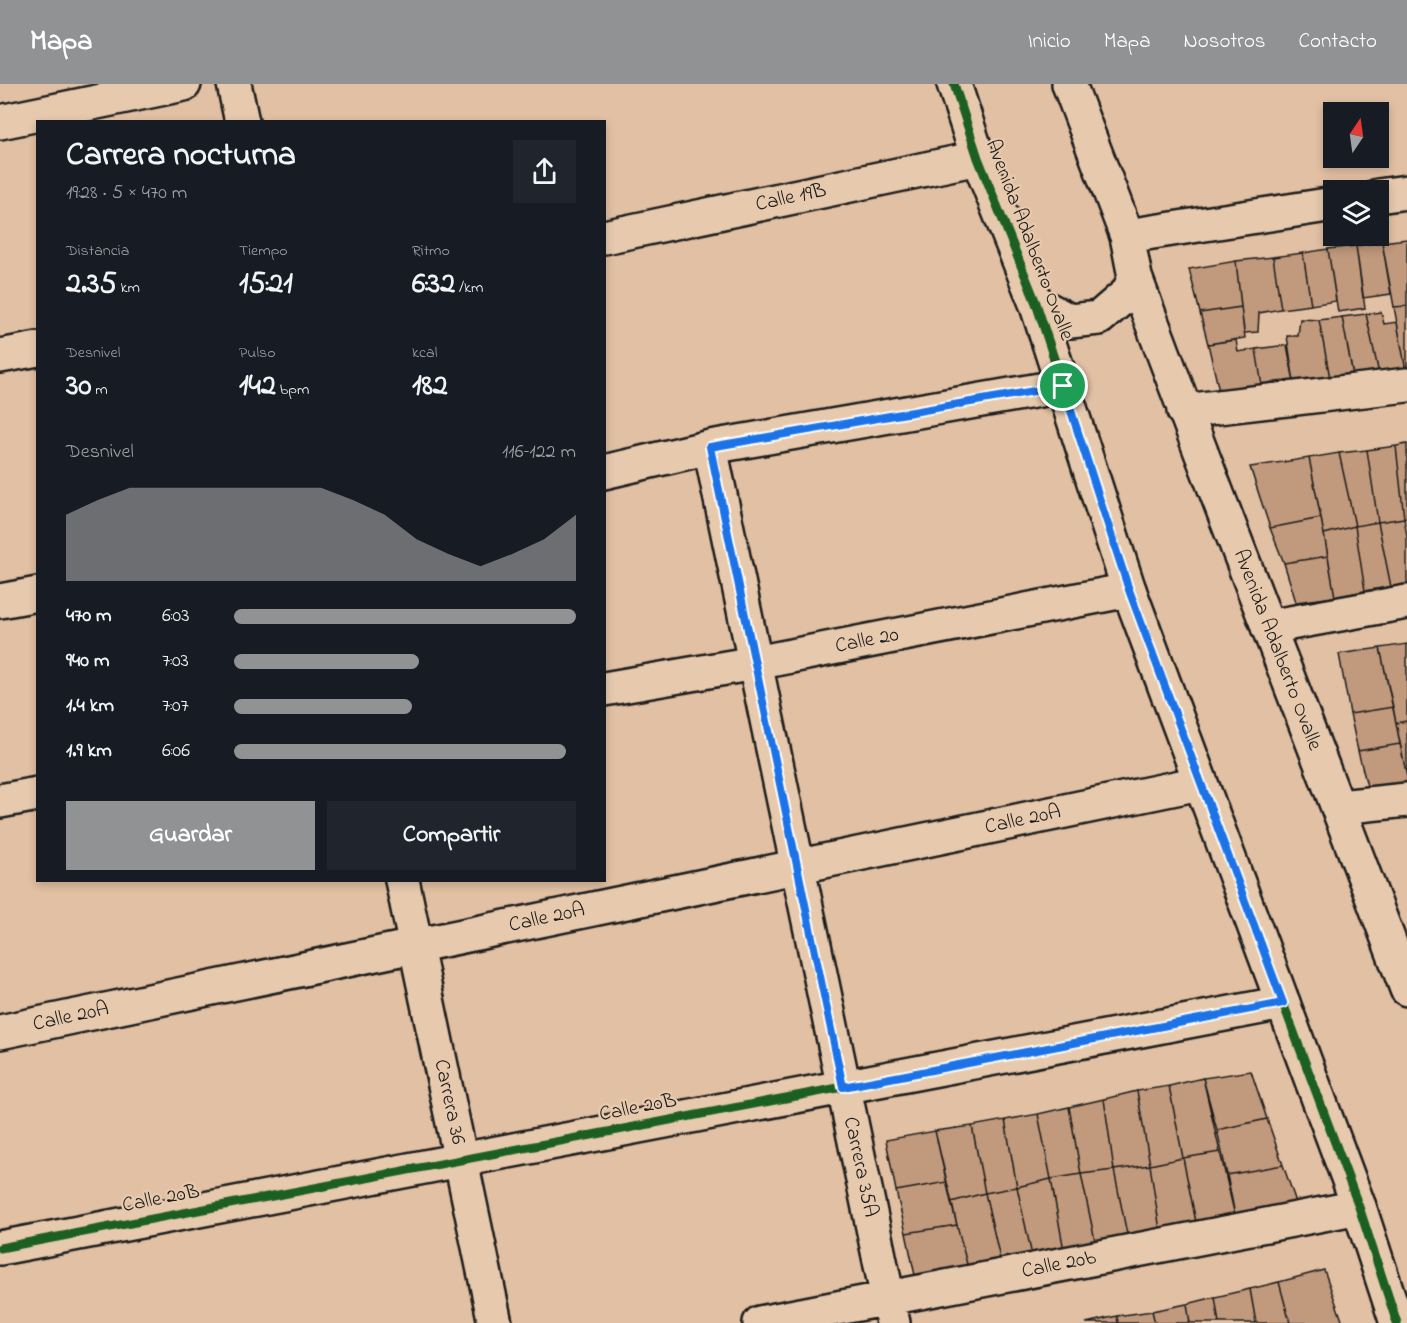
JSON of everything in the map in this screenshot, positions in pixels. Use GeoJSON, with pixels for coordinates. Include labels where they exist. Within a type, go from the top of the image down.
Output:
{"type":"FeatureCollection","features":[{"type":"Feature","properties":{"kind":"street"},"geometry":{"type":"LineString","coordinates":[[0,122],[184,84]]}},
{"type":"Feature","properties":{"kind":"street"},"geometry":{"type":"LineString","coordinates":[[234,84],[242,120]]}},
{"type":"Feature","properties":{"kind":"street","name":"Avenida Adalberto Ovalle"},"geometry":{"type":"LineString","coordinates":[[954,84],[978,158],[1036,303],[1129,590],[1359,1207],[1397,1323]]}},
{"type":"Feature","properties":{"kind":"street","name":"Avenida Adalberto Ovalle"},"geometry":{"type":"LineString","coordinates":[[1069,84],[1127,236],[1131,285],[1184,411],[1339,807],[1407,989]]}},
{"type":"Feature","properties":{"kind":"street","name":"Calle 19B"},"geometry":{"type":"LineString","coordinates":[[606,237],[978,158]]}},
{"type":"Feature","properties":{"kind":"street"},"geometry":{"type":"LineString","coordinates":[[1389,194],[1407,192]]}},
{"type":"Feature","properties":{"kind":"street"},"geometry":{"type":"LineString","coordinates":[[1127,236],[1323,206]]}},
{"type":"Feature","properties":{"kind":"street"},"geometry":{"type":"LineString","coordinates":[[1036,303],[1070,321],[1099,318],[1131,285]]}},
{"type":"Feature","properties":{"kind":"street"},"geometry":{"type":"LineString","coordinates":[[0,356],[36,349]]}},
{"type":"Feature","properties":{"kind":"street"},"geometry":{"type":"LineString","coordinates":[[1184,411],[1407,385]]}},
{"type":"Feature","properties":{"kind":"street"},"geometry":{"type":"LineString","coordinates":[[606,472],[710,447],[1063,386]]}},
{"type":"Feature","properties":{"kind":"street","name":"Carrera 35A"},"geometry":{"type":"LineString","coordinates":[[710,447],[890,1311]]}},
{"type":"Feature","properties":{"kind":"street","name":"Calle 20"},"geometry":{"type":"LineString","coordinates":[[606,690],[1129,590]]}},
{"type":"Feature","properties":{"kind":"street"},"geometry":{"type":"LineString","coordinates":[[0,601],[36,594]]}},
{"type":"Feature","properties":{"kind":"street"},"geometry":{"type":"LineString","coordinates":[[1268,627],[1407,602]]}},
{"type":"Feature","properties":{"kind":"street","name":"Calle 20A"},"geometry":{"type":"LineString","coordinates":[[0,1032],[1200,783]]}},
{"type":"Feature","properties":{"kind":"street"},"geometry":{"type":"LineString","coordinates":[[0,801],[36,794]]}},
{"type":"Feature","properties":{"kind":"street"},"geometry":{"type":"LineString","coordinates":[[1339,807],[1407,800]]}},
{"type":"Feature","properties":{"kind":"street","name":"Carrera 36"},"geometry":{"type":"LineString","coordinates":[[402,882],[495,1323]]}},
{"type":"Feature","properties":{"kind":"street","name":"Calle 20B"},"geometry":{"type":"LineString","coordinates":[[0,1248],[1283,1003]]}},
{"type":"Feature","properties":{"kind":"street","name":"Calle 20b"},"geometry":{"type":"LineString","coordinates":[[760,1323],[890,1311],[1359,1207]]}},
{"type":"Feature","properties":{"kind":"building"},"geometry":{"type":"Polygon","coordinates":[[[1407,239],[1407,306],[1394,307],[1383,246],[1389,246],[1389,241],[1407,239]]]}},
{"type":"Feature","properties":{"kind":"building"},"geometry":{"type":"Polygon","coordinates":[[[1356,246],[1383,246],[1391,294],[1363,298],[1356,246]]]}},
{"type":"Feature","properties":{"kind":"building"},"geometry":{"type":"Polygon","coordinates":[[[1356,246],[1365,308],[1338,312],[1328,249],[1356,246]]]}},
{"type":"Feature","properties":{"kind":"building"},"geometry":{"type":"Polygon","coordinates":[[[1328,249],[1336,301],[1311,305],[1303,253],[1328,249]]]}},
{"type":"Feature","properties":{"kind":"building"},"geometry":{"type":"Polygon","coordinates":[[[1303,253],[1311,305],[1281,309],[1273,257],[1303,253]]]}},
{"type":"Feature","properties":{"kind":"building"},"geometry":{"type":"Polygon","coordinates":[[[1273,257],[1281,309],[1259,313],[1258,332],[1244,333],[1236,261],[1273,257]]]}},
{"type":"Feature","properties":{"kind":"building"},"geometry":{"type":"Polygon","coordinates":[[[1236,261],[1241,307],[1200,313],[1189,269],[1236,261]]]}},
{"type":"Feature","properties":{"kind":"building"},"geometry":{"type":"Polygon","coordinates":[[[1407,306],[1407,371],[1406,371],[1394,307],[1407,306]]]}},
{"type":"Feature","properties":{"kind":"building"},"geometry":{"type":"Polygon","coordinates":[[[1241,307],[1245,338],[1208,344],[1200,313],[1241,307]]]}},
{"type":"Feature","properties":{"kind":"building"},"geometry":{"type":"Polygon","coordinates":[[[1381,312],[1384,324],[1397,322],[1406,371],[1379,374],[1366,314],[1381,312]]]}},
{"type":"Feature","properties":{"kind":"building"},"geometry":{"type":"Polygon","coordinates":[[[1366,314],[1379,374],[1353,376],[1342,317],[1366,314]]]}},
{"type":"Feature","properties":{"kind":"building"},"geometry":{"type":"Polygon","coordinates":[[[1342,317],[1353,376],[1330,378],[1319,320],[1342,317]]]}},
{"type":"Feature","properties":{"kind":"building"},"geometry":{"type":"Polygon","coordinates":[[[1300,319],[1319,320],[1330,378],[1294,382],[1287,336],[1298,336],[1300,319]]]}},
{"type":"Feature","properties":{"kind":"building"},"geometry":{"type":"Polygon","coordinates":[[[1236,340],[1238,352],[1256,349],[1262,386],[1219,391],[1208,344],[1236,340]]]}},
{"type":"Feature","properties":{"kind":"building"},"geometry":{"type":"Polygon","coordinates":[[[1287,345],[1294,382],[1262,386],[1256,349],[1287,345]]]}},
{"type":"Feature","properties":{"kind":"building"},"geometry":{"type":"Polygon","coordinates":[[[1407,444],[1407,517],[1404,518],[1396,446],[1407,444]]]}},
{"type":"Feature","properties":{"kind":"building"},"geometry":{"type":"Polygon","coordinates":[[[1396,446],[1404,518],[1378,522],[1367,450],[1396,446]]]}},
{"type":"Feature","properties":{"kind":"building"},"geometry":{"type":"Polygon","coordinates":[[[1367,450],[1378,522],[1355,526],[1339,453],[1367,450]]]}},
{"type":"Feature","properties":{"kind":"building"},"geometry":{"type":"Polygon","coordinates":[[[1339,453],[1355,526],[1324,534],[1309,458],[1339,453]]]}},
{"type":"Feature","properties":{"kind":"building"},"geometry":{"type":"Polygon","coordinates":[[[1309,458],[1321,518],[1270,528],[1250,467],[1309,458]]]}},
{"type":"Feature","properties":{"kind":"building"},"geometry":{"type":"Polygon","coordinates":[[[1321,518],[1328,556],[1284,563],[1270,528],[1321,518]]]}},
{"type":"Feature","properties":{"kind":"building"},"geometry":{"type":"Polygon","coordinates":[[[1404,518],[1407,537],[1407,585],[1391,587],[1378,522],[1404,518]]]}},
{"type":"Feature","properties":{"kind":"building"},"geometry":{"type":"Polygon","coordinates":[[[1378,522],[1391,587],[1365,591],[1355,526],[1378,522]]]}},
{"type":"Feature","properties":{"kind":"building"},"geometry":{"type":"Polygon","coordinates":[[[1355,526],[1365,591],[1335,597],[1324,534],[1355,526]]]}},
{"type":"Feature","properties":{"kind":"building"},"geometry":{"type":"Polygon","coordinates":[[[1328,556],[1335,597],[1296,602],[1284,563],[1328,556]]]}},
{"type":"Feature","properties":{"kind":"building"},"geometry":{"type":"Polygon","coordinates":[[[1407,644],[1407,721],[1396,723],[1380,648],[1407,644]]]}},
{"type":"Feature","properties":{"kind":"building"},"geometry":{"type":"Polygon","coordinates":[[[1380,648],[1393,707],[1350,714],[1339,654],[1380,648]]]}},
{"type":"Feature","properties":{"kind":"building"},"geometry":{"type":"Polygon","coordinates":[[[1393,707],[1400,744],[1358,751],[1350,714],[1393,707]]]}},
{"type":"Feature","properties":{"kind":"building"},"geometry":{"type":"Polygon","coordinates":[[[1407,721],[1407,777],[1396,723],[1407,721]]]}},
{"type":"Feature","properties":{"kind":"building"},"geometry":{"type":"Polygon","coordinates":[[[1400,744],[1407,788],[1369,794],[1358,751],[1400,744]]]}},
{"type":"Feature","properties":{"kind":"building"},"geometry":{"type":"Polygon","coordinates":[[[1251,1071],[1267,1119],[1217,1130],[1203,1078],[1251,1071]]]}},
{"type":"Feature","properties":{"kind":"building"},"geometry":{"type":"Polygon","coordinates":[[[1203,1078],[1220,1152],[1183,1158],[1169,1086],[1203,1078]]]}},
{"type":"Feature","properties":{"kind":"building"},"geometry":{"type":"Polygon","coordinates":[[[1169,1086],[1183,1158],[1150,1165],[1137,1091],[1169,1086]]]}},
{"type":"Feature","properties":{"kind":"building"},"geometry":{"type":"Polygon","coordinates":[[[1137,1091],[1150,1165],[1114,1170],[1104,1099],[1137,1091]]]}},
{"type":"Feature","properties":{"kind":"building"},"geometry":{"type":"Polygon","coordinates":[[[1104,1099],[1114,1170],[1081,1174],[1069,1107],[1104,1099]]]}},
{"type":"Feature","properties":{"kind":"building"},"geometry":{"type":"Polygon","coordinates":[[[1069,1107],[1081,1174],[1051,1179],[1038,1114],[1069,1107]]]}},
{"type":"Feature","properties":{"kind":"building"},"geometry":{"type":"Polygon","coordinates":[[[1038,1114],[1051,1179],[1017,1187],[1005,1120],[1038,1114]]]}},
{"type":"Feature","properties":{"kind":"building"},"geometry":{"type":"Polygon","coordinates":[[[1267,1119],[1283,1165],[1227,1175],[1217,1130],[1267,1119]]]}},
{"type":"Feature","properties":{"kind":"building"},"geometry":{"type":"Polygon","coordinates":[[[1005,1120],[1017,1187],[985,1193],[972,1126],[1005,1120]]]}},
{"type":"Feature","properties":{"kind":"building"},"geometry":{"type":"Polygon","coordinates":[[[972,1126],[985,1193],[951,1202],[935,1131],[972,1126]]]}},
{"type":"Feature","properties":{"kind":"building"},"geometry":{"type":"Polygon","coordinates":[[[935,1131],[947,1182],[896,1191],[886,1140],[935,1131]]]}},
{"type":"Feature","properties":{"kind":"building"},"geometry":{"type":"Polygon","coordinates":[[[1220,1152],[1236,1220],[1197,1227],[1183,1158],[1220,1152]]]}},
{"type":"Feature","properties":{"kind":"building"},"geometry":{"type":"Polygon","coordinates":[[[1183,1158],[1197,1227],[1161,1237],[1150,1165],[1183,1158]]]}},
{"type":"Feature","properties":{"kind":"building"},"geometry":{"type":"Polygon","coordinates":[[[1150,1165],[1161,1237],[1129,1244],[1114,1170],[1150,1165]]]}},
{"type":"Feature","properties":{"kind":"building"},"geometry":{"type":"Polygon","coordinates":[[[1283,1165],[1297,1205],[1236,1220],[1227,1175],[1283,1165]]]}},
{"type":"Feature","properties":{"kind":"building"},"geometry":{"type":"Polygon","coordinates":[[[1114,1170],[1129,1244],[1097,1250],[1081,1174],[1114,1170]]]}},
{"type":"Feature","properties":{"kind":"building"},"geometry":{"type":"Polygon","coordinates":[[[1081,1174],[1097,1250],[1065,1256],[1051,1179],[1081,1174]]]}},
{"type":"Feature","properties":{"kind":"building"},"geometry":{"type":"Polygon","coordinates":[[[1051,1179],[1065,1256],[1034,1265],[1017,1187],[1051,1179]]]}},
{"type":"Feature","properties":{"kind":"building"},"geometry":{"type":"Polygon","coordinates":[[[947,1182],[957,1225],[906,1233],[896,1191],[947,1182]]]}},
{"type":"Feature","properties":{"kind":"building"},"geometry":{"type":"Polygon","coordinates":[[[1017,1187],[1034,1265],[1003,1272],[985,1193],[1017,1187]]]}},
{"type":"Feature","properties":{"kind":"building"},"geometry":{"type":"Polygon","coordinates":[[[985,1193],[1003,1272],[970,1276],[951,1202],[985,1193]]]}},
{"type":"Feature","properties":{"kind":"building"},"geometry":{"type":"Polygon","coordinates":[[[957,1225],[970,1276],[917,1285],[906,1233],[957,1225]]]}},
{"type":"Feature","properties":{"kind":"building"},"geometry":{"type":"Polygon","coordinates":[[[1324,1270],[1343,1323],[1290,1323],[1279,1282],[1324,1270]]]}},
{"type":"Feature","properties":{"kind":"building"},"geometry":{"type":"Polygon","coordinates":[[[1279,1282],[1290,1323],[1256,1323],[1250,1289],[1279,1282]]]}},
{"type":"Feature","properties":{"kind":"building"},"geometry":{"type":"Polygon","coordinates":[[[1250,1289],[1256,1323],[1219,1323],[1215,1297],[1250,1289]]]}},
{"type":"Feature","properties":{"kind":"building"},"geometry":{"type":"Polygon","coordinates":[[[1215,1297],[1219,1323],[1190,1323],[1187,1304],[1215,1297]]]}},
{"type":"Feature","properties":{"kind":"building"},"geometry":{"type":"Polygon","coordinates":[[[1187,1304],[1190,1323],[1155,1323],[1152,1311],[1187,1304]]]}},
{"type":"Feature","properties":{"kind":"building"},"geometry":{"type":"Polygon","coordinates":[[[1152,1311],[1155,1323],[1118,1323],[1117,1316],[1152,1311]]]}},
{"type":"Feature","properties":{"kind":"building"},"geometry":{"type":"Polygon","coordinates":[[[1117,1316],[1118,1323],[1086,1323],[1117,1316]]]}},
{"type":"Feature","properties":{"kind":"cycle path"},"geometry":{"type":"LineString","coordinates":[[954,84],[978,158],[1036,303],[1129,590],[1359,1207],[1397,1323]]}},
{"type":"Feature","properties":{"kind":"cycle path"},"geometry":{"type":"LineString","coordinates":[[0,1248],[1283,1003]]}},
{"type":"Feature","properties":{"kind":"route"},"geometry":{"type":"LineString","coordinates":[[1063,386],[1129,590],[1283,1003],[843,1087],[710,447],[1063,386]]}}]}
